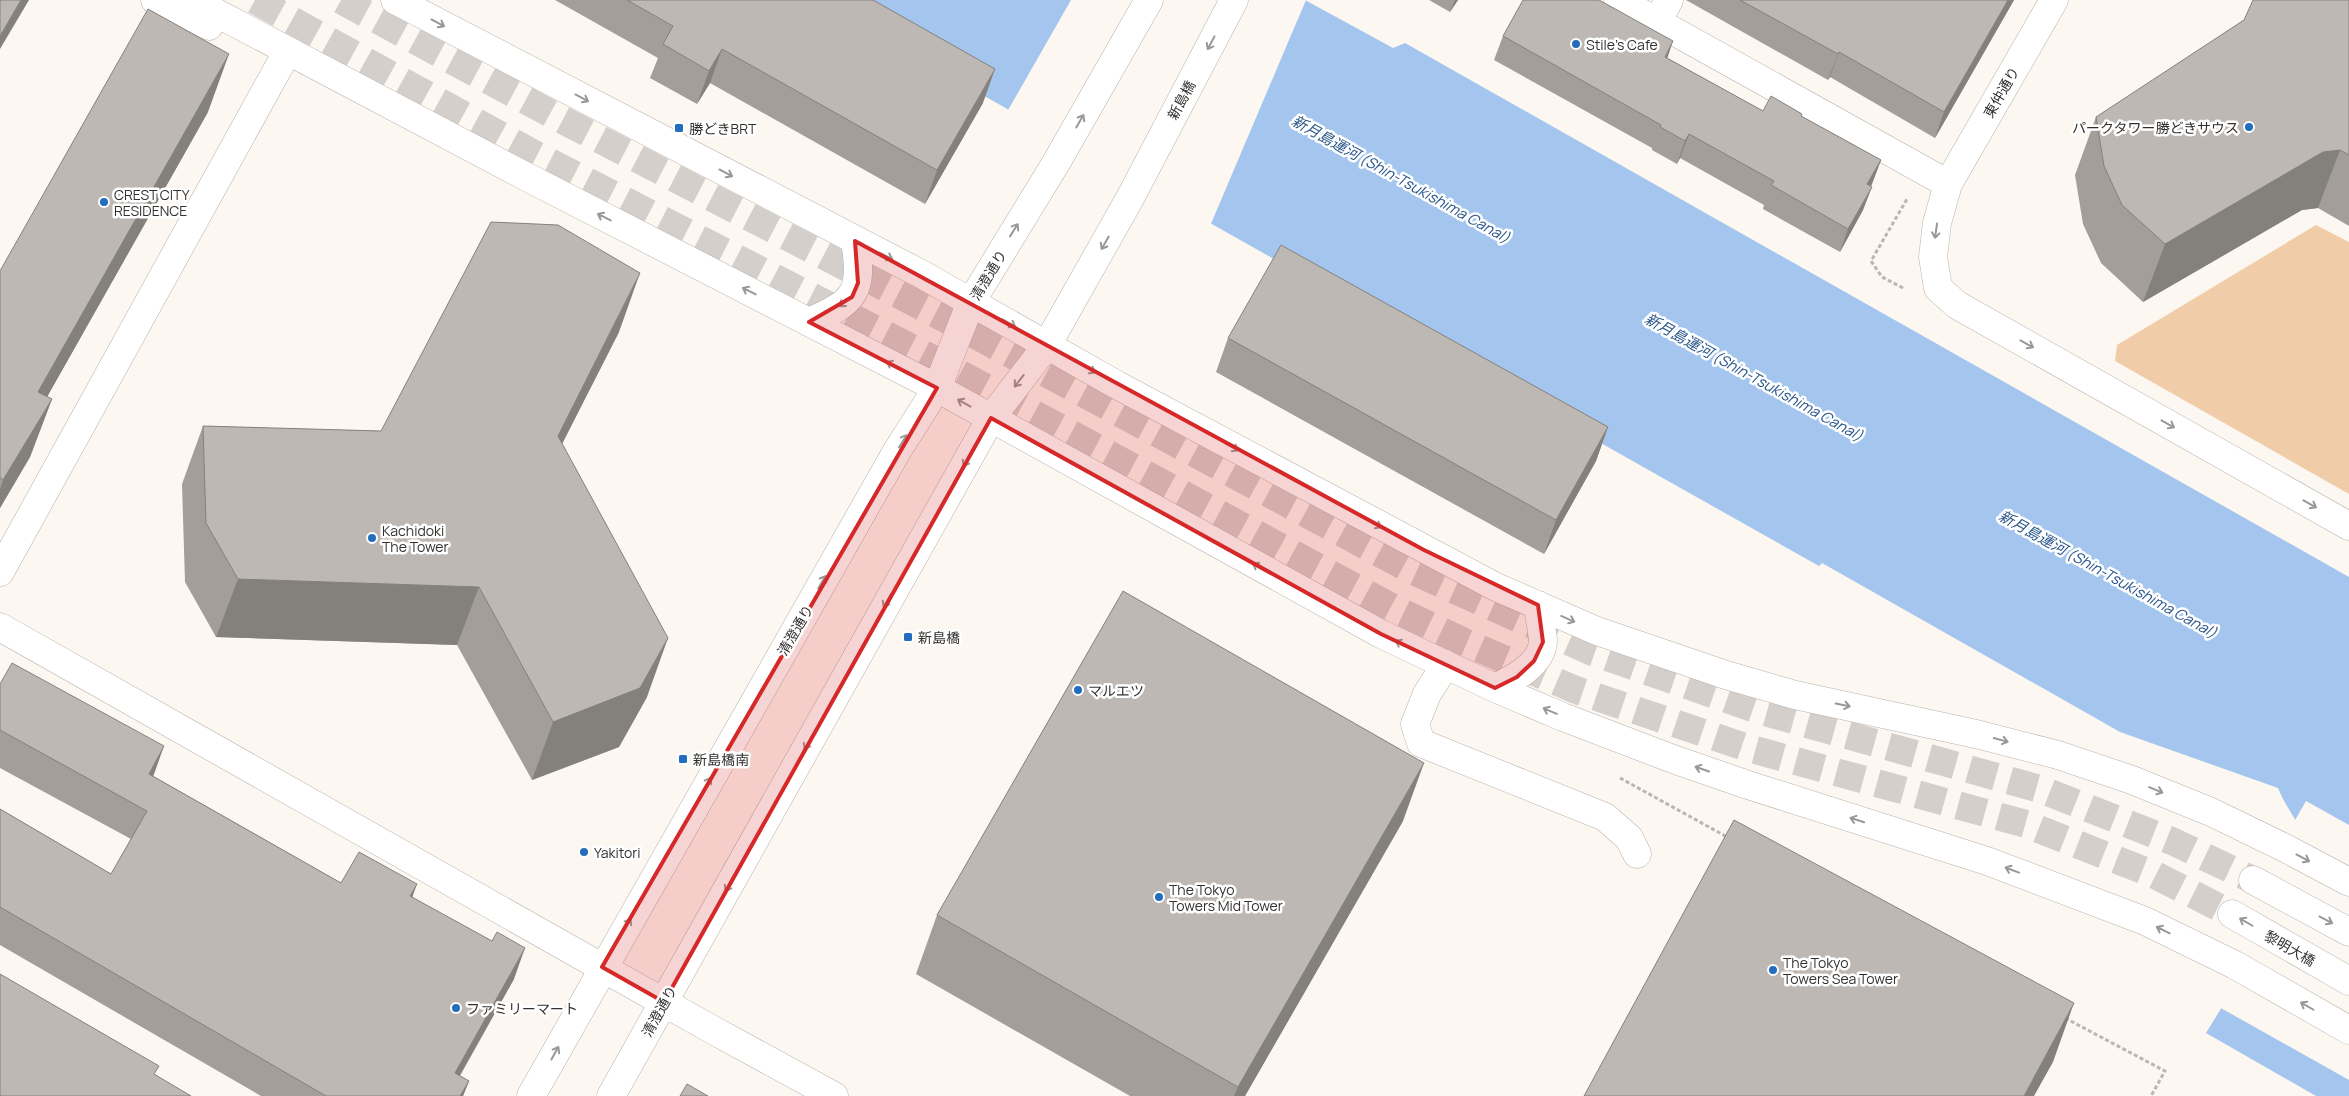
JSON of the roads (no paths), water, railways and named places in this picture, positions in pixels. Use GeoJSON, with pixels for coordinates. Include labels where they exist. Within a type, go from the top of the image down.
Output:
{"type":"FeatureCollection","features":[{"type":"Feature","properties":{"kind":"main road"},"geometry":{"type":"LineString","coordinates":[[155,0],[281,63],[408,133],[486,166],[523,175]]}},
{"type":"Feature","properties":{"kind":"main road"},"geometry":{"type":"LineString","coordinates":[[192,0],[523,175],[937,388],[1363,624],[1495,688],[1654,752],[1748,785],[1987,861],[2145,921],[2235,965],[2349,1030]]}},
{"type":"Feature","properties":{"kind":"main road"},"geometry":{"type":"LineString","coordinates":[[395,0],[855,241],[924,275],[1117,385],[1496,587],[1596,631],[1726,675],[1795,695],[1976,734],[2058,755],[2132,780],[2211,812],[2286,848],[2349,882]]}},
{"type":"Feature","properties":{"kind":"main road","name":"清澄通り"},"geometry":{"type":"LineString","coordinates":[[531,1096],[602,967],[897,451],[937,388],[971,302],[1056,163],[1149,0]]}},
{"type":"Feature","properties":{"kind":"main road","name":"新島橋"},"geometry":{"type":"LineString","coordinates":[[1129,200],[1234,0]]}},
{"type":"Feature","properties":{"kind":"main road"},"geometry":{"type":"LineString","coordinates":[[1618,0],[1663,11],[1948,184]]}},
{"type":"Feature","properties":{"kind":"main road","name":"東仲通り"},"geometry":{"type":"LineString","coordinates":[[2054,0],[1948,184],[1937,223],[1933,257],[1938,288],[1957,305],[2349,526]]}},
{"type":"Feature","properties":{"kind":"main road"},"geometry":{"type":"LineString","coordinates":[[0,572],[281,63]]}},
{"type":"Feature","properties":{"kind":"main road","name":"清澄通り"},"geometry":{"type":"LineString","coordinates":[[611,1096],[991,418],[1047,345],[1129,200]]}},
{"type":"Feature","properties":{"kind":"main road"},"geometry":{"type":"LineString","coordinates":[[809,322],[833,312],[852,297],[858,283],[858,260],[855,241]]}},
{"type":"Feature","properties":{"kind":"main road"},"geometry":{"type":"LineString","coordinates":[[1495,688],[1517,677],[1534,661],[1543,642],[1538,605]]}},
{"type":"Feature","properties":{"kind":"main road"},"geometry":{"type":"LineString","coordinates":[[0,627],[834,1096]]}},
{"type":"Feature","properties":{"kind":"main road"},"geometry":{"type":"LineString","coordinates":[[1446,664],[1427,694],[1416,724],[1421,743],[1605,817],[1629,838],[1637,854]]}},
{"type":"Feature","properties":{"kind":"main road"},"geometry":{"type":"LineString","coordinates":[[2252,880],[2349,932]]}},
{"type":"Feature","properties":{"kind":"main road","name":"黎明大橋"},"geometry":{"type":"LineString","coordinates":[[2232,914],[2349,981]]}},
{"type":"Feature","properties":{"kind":"water","name":"新月島運河 (Shin-Tsukishima Canal)"},"geometry":{"type":"Polygon","coordinates":[[[814,0],[1305,0],[1393,48],[1405,43],[2349,577],[2349,1096],[2316,1096],[2206,1033],[2316,854],[2286,805],[2278,788],[2120,732],[1822,563],[1819,566],[814,0]]]}},
{"type":"Feature","properties":{"kind":"tunnel"},"geometry":{"type":"LineString","coordinates":[[255,0],[534,154],[927,356],[1393,608],[1462,641],[1576,690],[1748,748],[2026,824],[2155,875],[2232,914]]}},
{"type":"Feature","properties":{"kind":"tunnel"},"geometry":{"type":"LineString","coordinates":[[341,0],[553,115],[946,319],[1411,570],[1590,651],[1761,711],[2040,789],[2174,842],[2253,880]]}},
{"type":"Feature","properties":{"kind":"place","name":"Stile's Cafe"},"geometry":{"type":"Point","coordinates":[1576,44]}},
{"type":"Feature","properties":{"kind":"place","name":"パークタワー勝どきサウス"},"geometry":{"type":"Point","coordinates":[2249,127]}},
{"type":"Feature","properties":{"kind":"place","name":"勝どきBRT"},"geometry":{"type":"Point","coordinates":[679,128]}},
{"type":"Feature","properties":{"kind":"place","name":"CREST CITY RESIDENCE"},"geometry":{"type":"Point","coordinates":[104,202]}},
{"type":"Feature","properties":{"kind":"place","name":"Kachidoki The Tower"},"geometry":{"type":"Point","coordinates":[372,538]}},
{"type":"Feature","properties":{"kind":"place","name":"新島橋"},"geometry":{"type":"Point","coordinates":[908,637]}},
{"type":"Feature","properties":{"kind":"place","name":"マルエツ"},"geometry":{"type":"Point","coordinates":[1078,690]}},
{"type":"Feature","properties":{"kind":"place","name":"新島橋南"},"geometry":{"type":"Point","coordinates":[683,759]}},
{"type":"Feature","properties":{"kind":"place","name":"Yakitori"},"geometry":{"type":"Point","coordinates":[584,852]}},
{"type":"Feature","properties":{"kind":"place","name":"The Tokyo Towers Mid Tower"},"geometry":{"type":"Point","coordinates":[1159,897]}},
{"type":"Feature","properties":{"kind":"place","name":"The Tokyo Towers Sea Tower"},"geometry":{"type":"Point","coordinates":[1773,970]}},
{"type":"Feature","properties":{"kind":"place","name":"ファミリーマート"},"geometry":{"type":"Point","coordinates":[456,1008]}}]}
